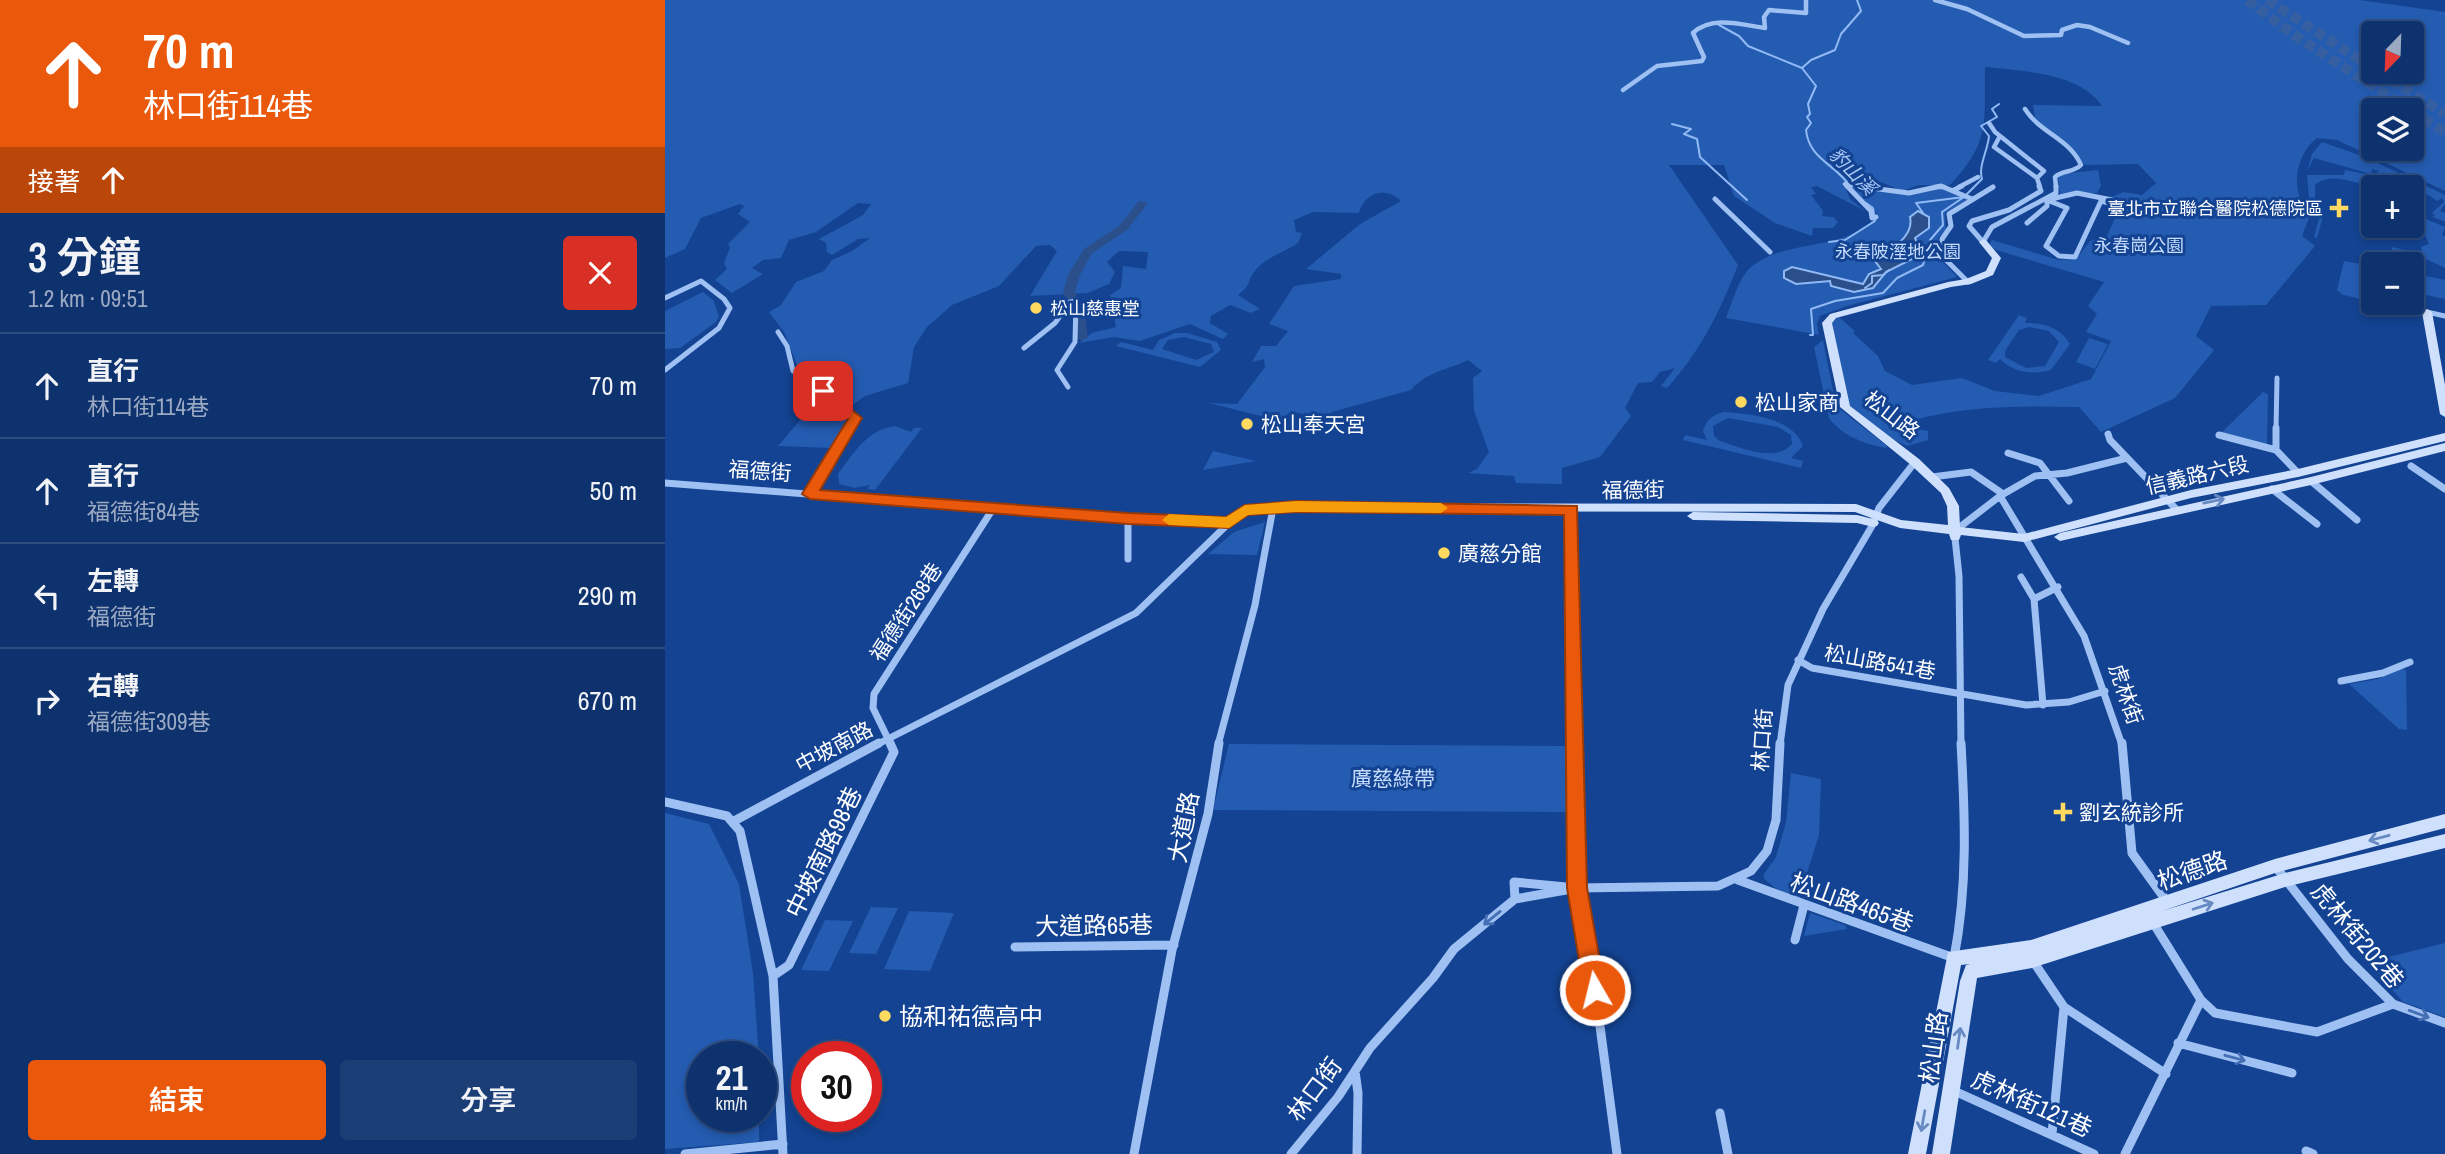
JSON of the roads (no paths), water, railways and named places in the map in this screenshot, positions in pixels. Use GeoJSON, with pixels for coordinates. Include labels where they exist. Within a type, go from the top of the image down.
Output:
{"type":"FeatureCollection","features":[{"type":"Feature","properties":{"kind":"main road"},"geometry":{"type":"LineString","coordinates":[[1954,958],[1972,971]]}},
{"type":"Feature","properties":{"kind":"main road","name":"松山路"},"geometry":{"type":"LineString","coordinates":[[1917,1154],[1954,958]]}},
{"type":"Feature","properties":{"kind":"street"},"geometry":{"type":"LineString","coordinates":[[1623,90],[1657,66],[1702,61],[1704,57],[1693,33],[1699,27],[1717,24],[1765,28],[1764,17],[1769,10],[1806,13],[1806,0]]}},
{"type":"Feature","properties":{"kind":"street"},"geometry":{"type":"LineString","coordinates":[[1935,0],[1967,9],[2024,36],[2061,34],[2062,30],[2082,25],[2129,43]]}},
{"type":"Feature","properties":{"kind":"street"},"geometry":{"type":"LineString","coordinates":[[2025,109],[2032,122],[2062,141],[2081,161],[2080,168],[2055,177],[2058,191],[2056,198]]}},
{"type":"Feature","properties":{"kind":"street"},"geometry":{"type":"LineString","coordinates":[[1989,123],[2000,136],[2044,171],[2037,178]]}},
{"type":"Feature","properties":{"kind":"street"},"geometry":{"type":"LineString","coordinates":[[2000,136],[1994,147],[2037,178],[2041,191],[2035,197],[1994,216],[1972,221],[1969,226],[1973,233],[1983,242],[1992,227],[2047,201],[2056,198],[2077,193],[2112,200],[2109,203],[2101,201],[2079,252],[2072,258],[2058,256],[2047,250],[2067,208],[2056,198]]}},
{"type":"Feature","properties":{"kind":"street"},"geometry":{"type":"LineString","coordinates":[[1954,190],[1977,177]]}},
{"type":"Feature","properties":{"kind":"street"},"geometry":{"type":"LineString","coordinates":[[1876,217],[1872,218],[1871,211],[1856,199],[1850,184],[1909,193],[1937,187],[1954,190],[1972,199]]}},
{"type":"Feature","properties":{"kind":"street"},"geometry":{"type":"LineString","coordinates":[[1968,282],[1942,256],[1942,239],[1951,226],[1949,214],[1959,205],[1993,187]]}},
{"type":"Feature","properties":{"kind":"street"},"geometry":{"type":"LineString","coordinates":[[1715,199],[1770,252]]}},
{"type":"Feature","properties":{"kind":"street"},"geometry":{"type":"LineString","coordinates":[[2027,223],[2047,206],[2047,201]]}},
{"type":"Feature","properties":{"kind":"street","name":"松山路"},"geometry":{"type":"LineString","coordinates":[[1954,958],[1960,931],[1965,878],[1967,796],[1958,693],[1954,506],[1932,477],[1845,407],[1828,321],[1833,316],[1951,284],[1968,282],[1990,272],[1997,258],[1983,242]]}},
{"type":"Feature","properties":{"kind":"street"},"geometry":{"type":"LineString","coordinates":[[665,298],[701,281],[724,299],[730,308],[725,323],[665,370]]}},
{"type":"Feature","properties":{"kind":"street"},"geometry":{"type":"LineString","coordinates":[[1024,348],[1040,332],[1055,323],[1070,302],[1076,301],[1075,342],[1057,370],[1068,387]]}},
{"type":"Feature","properties":{"kind":"street"},"geometry":{"type":"LineString","coordinates":[[2445,316],[2427,312],[2445,414]]}},
{"type":"Feature","properties":{"kind":"street"},"geometry":{"type":"LineString","coordinates":[[778,332],[787,346],[793,371],[836,400],[855,418],[810,494]]}},
{"type":"Feature","properties":{"kind":"street"},"geometry":{"type":"LineString","coordinates":[[2276,450],[2277,377]]}},
{"type":"Feature","properties":{"kind":"street"},"geometry":{"type":"LineString","coordinates":[[2108,434],[2110,440],[2172,505]]}},
{"type":"Feature","properties":{"kind":"street"},"geometry":{"type":"LineString","coordinates":[[2219,435],[2276,450],[2298,473]]}},
{"type":"Feature","properties":{"kind":"street","name":"信義路六段"},"geometry":{"type":"LineString","coordinates":[[1956,534],[2026,541],[2445,437]]}},
{"type":"Feature","properties":{"kind":"street","name":"信義路六段"},"geometry":{"type":"LineString","coordinates":[[2172,505],[2311,481],[2445,447]]}},
{"type":"Feature","properties":{"kind":"street"},"geometry":{"type":"LineString","coordinates":[[2008,453],[2040,463],[2069,501]]}},
{"type":"Feature","properties":{"kind":"street"},"geometry":{"type":"LineString","coordinates":[[1956,534],[2001,495],[2035,475],[2049,475],[2127,458]]}},
{"type":"Feature","properties":{"kind":"street","name":"林口街"},"geometry":{"type":"LineString","coordinates":[[1515,899],[1514,882],[1577,888],[1717,886],[1738,880],[1751,871],[1767,851],[1776,820],[1783,709],[1798,660],[1879,508],[1915,462]]}},
{"type":"Feature","properties":{"kind":"street"},"geometry":{"type":"LineString","coordinates":[[2411,466],[2445,489]]}},
{"type":"Feature","properties":{"kind":"street"},"geometry":{"type":"LineString","coordinates":[[1932,477],[1971,472],[2001,495]]}},
{"type":"Feature","properties":{"kind":"street"},"geometry":{"type":"LineString","coordinates":[[2311,481],[2357,520]]}},
{"type":"Feature","properties":{"kind":"street","name":"福德街"},"geometry":{"type":"LineString","coordinates":[[665,483],[1128,519],[1229,523],[1272,511],[1571,513],[1857,519],[1874,520],[1897,531],[1956,534]]}},
{"type":"Feature","properties":{"kind":"street"},"geometry":{"type":"LineString","coordinates":[[2273,489],[2317,524]]}},
{"type":"Feature","properties":{"kind":"street","name":"虎林街"},"geometry":{"type":"LineString","coordinates":[[2001,495],[2026,541],[2058,587],[2084,636],[2124,750],[2132,853],[2172,908]]}},
{"type":"Feature","properties":{"kind":"street","name":"福德街268巷"},"geometry":{"type":"LineString","coordinates":[[889,738],[873,708],[874,694],[994,507]]}},
{"type":"Feature","properties":{"kind":"street","name":"大道路"},"geometry":{"type":"LineString","coordinates":[[1134,1154],[1174,944],[1207,814],[1214,761],[1255,605],[1272,511]]}},
{"type":"Feature","properties":{"kind":"street"},"geometry":{"type":"LineString","coordinates":[[1571,513],[1577,888],[1592,966],[1617,1154]]}},
{"type":"Feature","properties":{"kind":"street"},"geometry":{"type":"LineString","coordinates":[[1128,519],[1128,559]]}},
{"type":"Feature","properties":{"kind":"street","name":"中坡南路"},"geometry":{"type":"LineString","coordinates":[[736,820],[889,738],[1136,613],[1229,523]]}},
{"type":"Feature","properties":{"kind":"street"},"geometry":{"type":"LineString","coordinates":[[2021,577],[2034,598],[2043,705],[2105,691]]}},
{"type":"Feature","properties":{"kind":"street"},"geometry":{"type":"LineString","coordinates":[[2034,598],[2058,587]]}},
{"type":"Feature","properties":{"kind":"street","name":"松山路541巷"},"geometry":{"type":"LineString","coordinates":[[1798,660],[1812,668],[2043,705]]}},
{"type":"Feature","properties":{"kind":"street"},"geometry":{"type":"LineString","coordinates":[[2341,681],[2383,673],[2410,662]]}},
{"type":"Feature","properties":{"kind":"street","name":"中坡南路98巷"},"geometry":{"type":"LineString","coordinates":[[773,976],[789,965],[894,752],[889,738]]}},
{"type":"Feature","properties":{"kind":"street"},"geometry":{"type":"LineString","coordinates":[[665,802],[678,810],[728,814],[736,820],[753,877],[773,976],[783,1149],[684,1154]]}},
{"type":"Feature","properties":{"kind":"street","name":"松德路"},"geometry":{"type":"LineString","coordinates":[[1972,971],[2032,960],[2149,917],[2275,866],[2445,821]]}},
{"type":"Feature","properties":{"kind":"street","name":"松德路"},"geometry":{"type":"LineString","coordinates":[[2172,908],[2445,841]]}},
{"type":"Feature","properties":{"kind":"street","name":"虎林街202巷"},"geometry":{"type":"LineString","coordinates":[[2201,1000],[2215,1013],[2317,1032],[2393,1004],[2348,958],[2275,866]]}},
{"type":"Feature","properties":{"kind":"street","name":"松山路465巷"},"geometry":{"type":"LineString","coordinates":[[1738,880],[1954,958]]}},
{"type":"Feature","properties":{"kind":"street","name":"林口街"},"geometry":{"type":"LineString","coordinates":[[1291,1154],[1370,1048],[1433,978],[1454,949],[1515,899],[1577,888]]}},
{"type":"Feature","properties":{"kind":"street"},"geometry":{"type":"LineString","coordinates":[[1795,940],[1804,905]]}},
{"type":"Feature","properties":{"kind":"street"},"geometry":{"type":"LineString","coordinates":[[2125,1154],[2152,1108],[2178,1043],[2201,1000],[2149,917]]}},
{"type":"Feature","properties":{"kind":"street","name":"松德路"},"geometry":{"type":"LineString","coordinates":[[1954,958],[2031,948],[2149,917]]}},
{"type":"Feature","properties":{"kind":"street","name":"大道路65巷"},"geometry":{"type":"LineString","coordinates":[[1015,947],[1174,944]]}},
{"type":"Feature","properties":{"kind":"street"},"geometry":{"type":"LineString","coordinates":[[2032,960],[2064,1007],[2166,1074]]}},
{"type":"Feature","properties":{"kind":"street","name":"松山路"},"geometry":{"type":"LineString","coordinates":[[1941,1154],[1968,981],[1972,971]]}},
{"type":"Feature","properties":{"kind":"street"},"geometry":{"type":"LineString","coordinates":[[2393,1004],[2445,1023]]}},
{"type":"Feature","properties":{"kind":"street"},"geometry":{"type":"LineString","coordinates":[[2052,1134],[2064,1007]]}},
{"type":"Feature","properties":{"kind":"street"},"geometry":{"type":"LineString","coordinates":[[2178,1043],[2292,1073]]}},
{"type":"Feature","properties":{"kind":"street"},"geometry":{"type":"LineString","coordinates":[[1355,1070],[1358,1093],[1357,1154]]}},
{"type":"Feature","properties":{"kind":"street","name":"虎林街121巷"},"geometry":{"type":"LineString","coordinates":[[1952,1090],[2094,1154]]}},
{"type":"Feature","properties":{"kind":"street"},"geometry":{"type":"LineString","coordinates":[[1720,1113],[1728,1154]]}},
{"type":"Feature","properties":{"kind":"waterway","name":"豹山溪"},"geometry":{"type":"LineString","coordinates":[[1802,68],[1811,60],[1835,50],[1841,34],[1861,11],[1857,0]]}},
{"type":"Feature","properties":{"kind":"waterway"},"geometry":{"type":"LineString","coordinates":[[1719,25],[1739,36],[1748,46],[1802,68]]}},
{"type":"Feature","properties":{"kind":"waterway","name":"豹山溪"},"geometry":{"type":"LineString","coordinates":[[1802,68],[1816,86],[1808,104],[1810,114],[1807,117],[1811,123],[1806,130],[1808,140],[1817,155],[1850,186]]}},
{"type":"Feature","properties":{"kind":"waterway"},"geometry":{"type":"LineString","coordinates":[[1964,197],[1982,179],[1981,169],[1989,136],[1981,126],[1997,117],[1992,109],[1999,104]]}},
{"type":"Feature","properties":{"kind":"waterway"},"geometry":{"type":"LineString","coordinates":[[1672,124],[1691,129],[1684,134],[1697,139],[1700,157],[1747,200]]}},
{"type":"Feature","properties":{"kind":"waterway"},"geometry":{"type":"LineString","coordinates":[[1810,335],[1813,335],[1811,309],[1835,301],[1883,293],[1897,278],[1923,265],[1930,240],[1943,225],[1942,212],[1964,197]]}},
{"type":"Feature","properties":{"kind":"waterway"},"geometry":{"type":"LineString","coordinates":[[1923,213],[1916,203],[1964,197]]}},
{"type":"Feature","properties":{"kind":"waterway"},"geometry":{"type":"LineString","coordinates":[[1073,300],[1069,292],[1074,275],[1088,251],[1123,228],[1143,203]]}},
{"type":"Feature","properties":{"kind":"waterway","name":"豹山溪"},"geometry":{"type":"LineString","coordinates":[[1829,242],[1845,240],[1875,221],[1873,208],[1866,203]]}},
{"type":"Feature","properties":{"kind":"waterway"},"geometry":{"type":"LineString","coordinates":[[1865,288],[1872,283],[1872,276],[1883,275],[1889,270]]}},
{"type":"Feature","properties":{"kind":"waterway"},"geometry":{"type":"LineString","coordinates":[[1079,313],[1082,337]]}},
{"type":"Feature","properties":{"kind":"tunnel"},"geometry":{"type":"LineString","coordinates":[[2247,0],[2300,39],[2391,98]]}},
{"type":"Feature","properties":{"kind":"tunnel"},"geometry":{"type":"LineString","coordinates":[[2267,0],[2361,60]]}},
{"type":"Feature","properties":{"kind":"tunnel"},"geometry":{"type":"LineString","coordinates":[[2397,84],[2445,114]]}},
{"type":"Feature","properties":{"kind":"tunnel"},"geometry":{"type":"LineString","coordinates":[[2424,119],[2445,132]]}},
{"type":"Feature","properties":{"kind":"place","name":"臺北市立聯合醫院松德院區"},"geometry":{"type":"Point","coordinates":[2339,208]}},
{"type":"Feature","properties":{"kind":"place","name":"松山慈惠堂"},"geometry":{"type":"Point","coordinates":[1036,308]}},
{"type":"Feature","properties":{"kind":"place","name":"松山家商"},"geometry":{"type":"Point","coordinates":[1741,402]}},
{"type":"Feature","properties":{"kind":"place","name":"松山奉天宮"},"geometry":{"type":"Point","coordinates":[1247,424]}},
{"type":"Feature","properties":{"kind":"place","name":"廣慈分館"},"geometry":{"type":"Point","coordinates":[1444,553]}},
{"type":"Feature","properties":{"kind":"place","name":"劉玄統診所"},"geometry":{"type":"Point","coordinates":[2063,812]}},
{"type":"Feature","properties":{"kind":"place","name":"協和祐德高中"},"geometry":{"type":"Point","coordinates":[885,1016]}},
{"type":"Feature","properties":{"kind":"park label","name":"永春崗公園"},"geometry":{"type":"Point","coordinates":[2139,245]}},
{"type":"Feature","properties":{"kind":"park label","name":"永春陂溼地公園"},"geometry":{"type":"Point","coordinates":[1898,251]}},
{"type":"Feature","properties":{"kind":"park label","name":"廣慈綠帶"},"geometry":{"type":"Point","coordinates":[1393,778]}}]}
